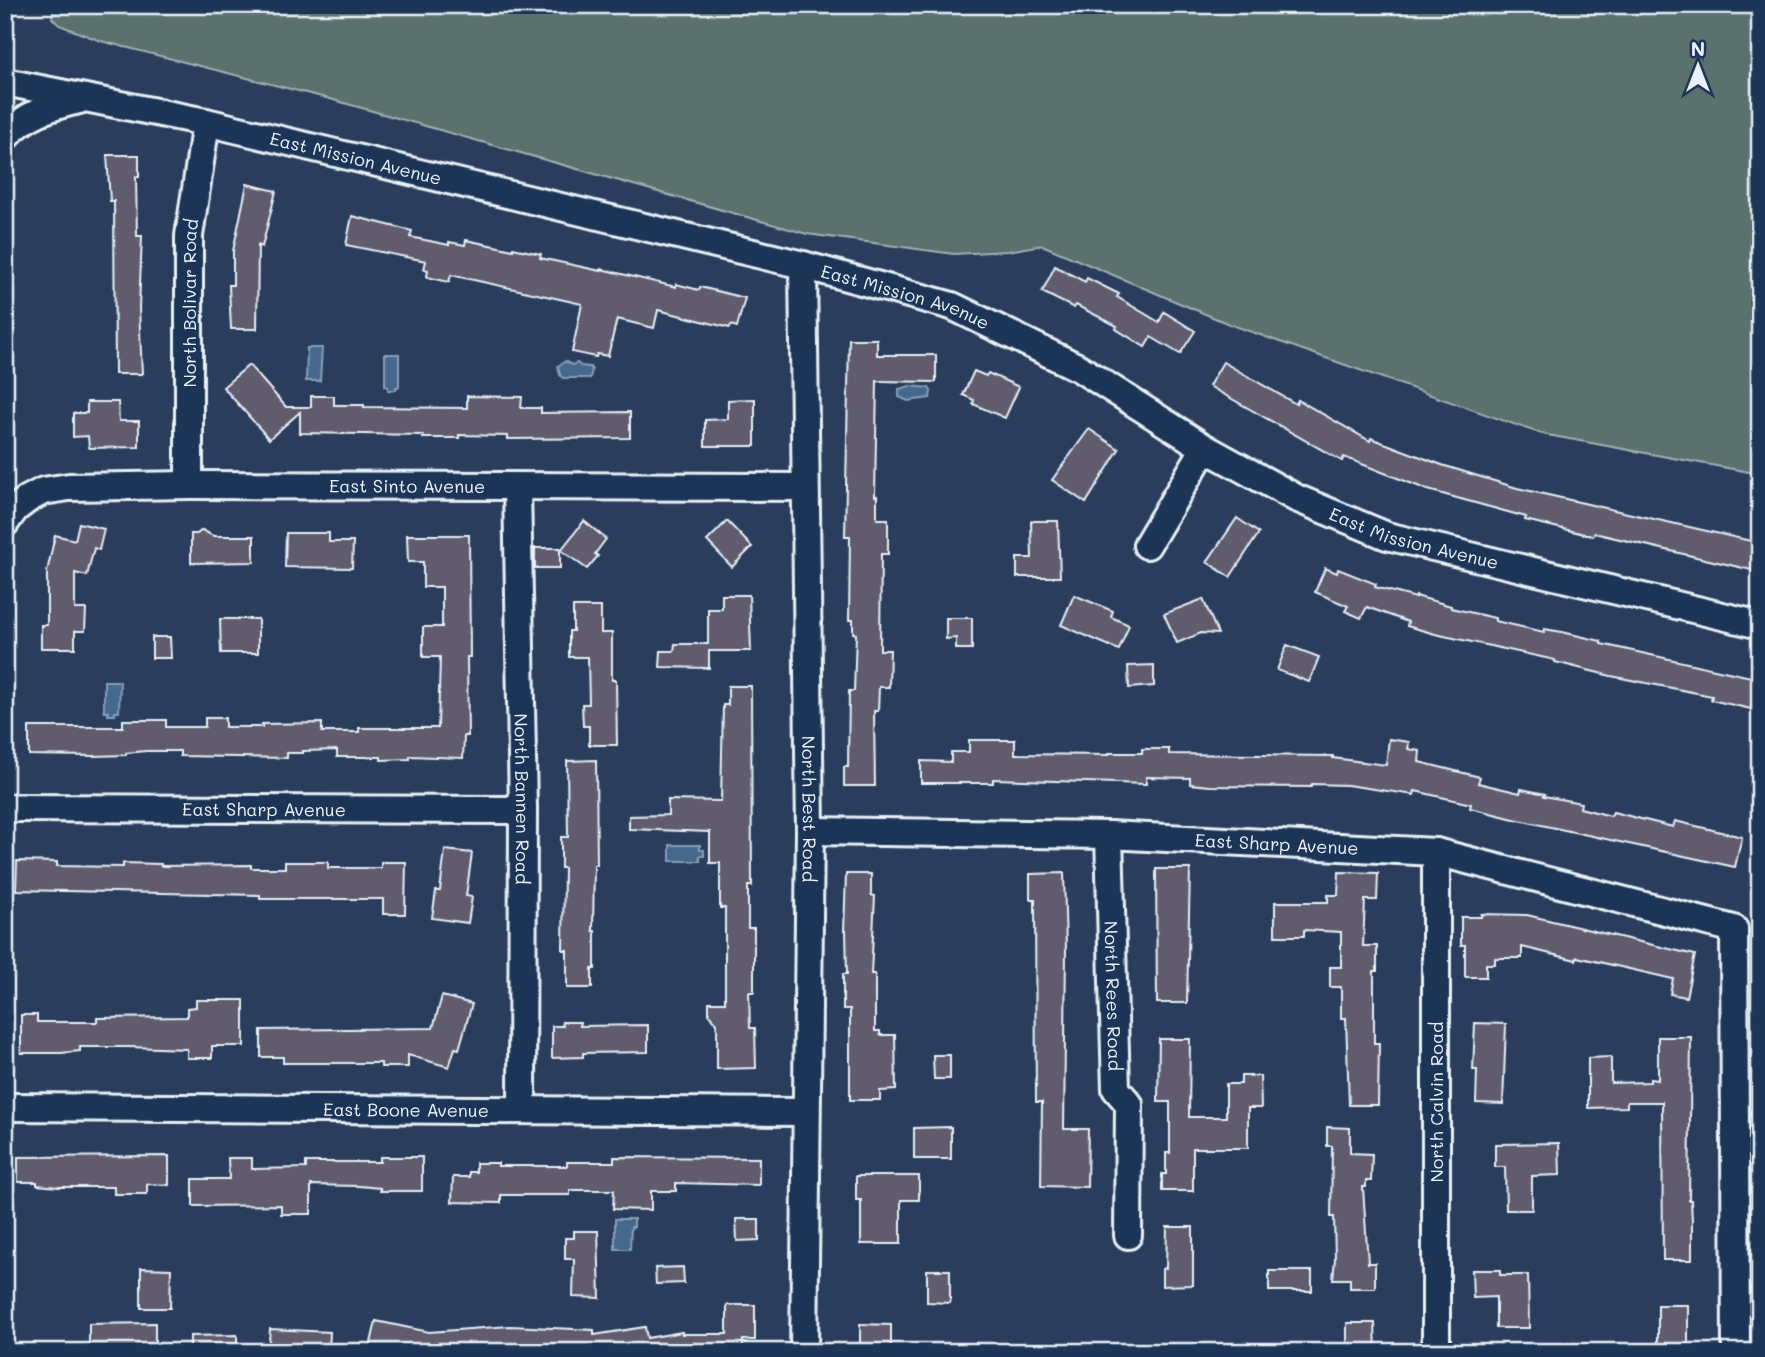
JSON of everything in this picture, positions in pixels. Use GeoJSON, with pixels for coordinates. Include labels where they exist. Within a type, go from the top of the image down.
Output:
{"type":"FeatureCollection","features":[{"type":"Feature","properties":{"kind":"street","name":"East Mission Avenue"},"geometry":{"type":"LineString","coordinates":[[5,82],[206,122],[803,265],[952,306],[1079,368],[1205,448],[1296,498],[1387,536],[1760,625]]}},
{"type":"Feature","properties":{"kind":"street"},"geometry":{"type":"LineString","coordinates":[[5,136],[19,124],[48,107],[84,98]]}},
{"type":"Feature","properties":{"kind":"street","name":"North Bolivar Road"},"geometry":{"type":"LineString","coordinates":[[189,485],[189,236],[206,122]]}},
{"type":"Feature","properties":{"kind":"street","name":"North Best Road"},"geometry":{"type":"LineString","coordinates":[[803,265],[810,831],[804,1352]]}},
{"type":"Feature","properties":{"kind":"street"},"geometry":{"type":"LineString","coordinates":[[1147,545],[1205,448]]}},
{"type":"Feature","properties":{"kind":"street","name":"East Sinto Avenue"},"geometry":{"type":"LineString","coordinates":[[10,516],[43,491],[69,487],[805,487]]}},
{"type":"Feature","properties":{"kind":"street","name":"North Bannen Road"},"geometry":{"type":"LineString","coordinates":[[517,487],[523,810],[522,1110]]}},
{"type":"Feature","properties":{"kind":"street","name":"East Sharp Avenue"},"geometry":{"type":"LineString","coordinates":[[5,808],[523,810]]}},
{"type":"Feature","properties":{"kind":"street","name":"East Sharp Avenue"},"geometry":{"type":"LineString","coordinates":[[810,831],[1110,835],[1436,852],[1734,929],[1736,1352]]}},
{"type":"Feature","properties":{"kind":"street","name":"North Rees Road"},"geometry":{"type":"LineString","coordinates":[[1110,835],[1115,1089],[1129,1104],[1128,1235]]}},
{"type":"Feature","properties":{"kind":"street","name":"North Calvin Road"},"geometry":{"type":"LineString","coordinates":[[1436,852],[1436,1352]]}},
{"type":"Feature","properties":{"kind":"street","name":"East Boone Avenue"},"geometry":{"type":"LineString","coordinates":[[5,1107],[806,1112]]}},
{"type":"Feature","properties":{"kind":"green space"},"geometry":{"type":"Polygon","coordinates":[[[56,5],[1760,5],[1760,474],[1542,434],[1229,324],[1042,245],[1008,251],[954,254],[807,234],[330,99],[101,41],[59,25],[52,18],[56,5]]]}},
{"type":"Feature","properties":{"kind":"water"},"geometry":{"type":"Polygon","coordinates":[[[307,348],[322,348],[320,381],[306,381],[307,348]]]}},
{"type":"Feature","properties":{"kind":"water"},"geometry":{"type":"Polygon","coordinates":[[[385,354],[399,354],[399,387],[396,387],[396,390],[388,390],[385,386],[385,354]]]}},
{"type":"Feature","properties":{"kind":"water"},"geometry":{"type":"Polygon","coordinates":[[[566,361],[572,365],[577,363],[590,367],[590,378],[563,378],[558,366],[566,361]]]}},
{"type":"Feature","properties":{"kind":"water"},"geometry":{"type":"Polygon","coordinates":[[[910,386],[929,388],[930,398],[908,401],[899,397],[899,389],[910,386]]]}},
{"type":"Feature","properties":{"kind":"water"},"geometry":{"type":"Polygon","coordinates":[[[104,681],[120,681],[119,712],[115,712],[115,715],[104,712],[104,681]]]}},
{"type":"Feature","properties":{"kind":"water"},"geometry":{"type":"Polygon","coordinates":[[[670,845],[700,845],[704,856],[700,856],[700,861],[670,861],[670,845]]]}},
{"type":"Feature","properties":{"kind":"water"},"geometry":{"type":"Polygon","coordinates":[[[615,1219],[634,1219],[630,1249],[615,1249],[615,1219]]]}},
{"type":"Feature","properties":{"kind":"building"},"geometry":{"type":"Polygon","coordinates":[[[107,155],[139,155],[139,177],[136,177],[137,236],[142,236],[139,308],[142,374],[115,374],[114,201],[110,201],[107,155]]]}},
{"type":"Feature","properties":{"kind":"building"},"geometry":{"type":"Polygon","coordinates":[[[247,184],[276,191],[262,247],[258,245],[257,329],[231,329],[229,285],[233,285],[233,251],[247,184]]]}},
{"type":"Feature","properties":{"kind":"building"},"geometry":{"type":"Polygon","coordinates":[[[352,216],[412,231],[410,237],[449,245],[449,242],[465,245],[466,240],[513,248],[541,254],[540,258],[676,287],[676,284],[699,290],[700,287],[745,298],[737,327],[731,325],[730,328],[658,310],[654,328],[617,319],[608,356],[597,354],[596,357],[572,352],[582,304],[451,275],[449,282],[427,277],[428,270],[424,269],[426,261],[346,245],[352,216]]]}},
{"type":"Feature","properties":{"kind":"building"},"geometry":{"type":"Polygon","coordinates":[[[1055,266],[1085,282],[1087,278],[1119,294],[1117,297],[1159,322],[1164,312],[1195,331],[1180,354],[1151,337],[1145,347],[1116,329],[1117,326],[1076,305],[1074,308],[1042,292],[1055,266]]]}},
{"type":"Feature","properties":{"kind":"building"},"geometry":{"type":"Polygon","coordinates":[[[849,339],[877,339],[877,355],[936,355],[936,382],[877,381],[875,496],[877,519],[888,519],[888,554],[881,554],[880,650],[890,650],[889,687],[879,687],[878,711],[874,711],[875,786],[844,786],[844,767],[848,767],[849,691],[854,691],[856,634],[853,633],[853,620],[849,620],[850,536],[845,536],[849,339]]]}},
{"type":"Feature","properties":{"kind":"building"},"geometry":{"type":"Polygon","coordinates":[[[1223,362],[1296,404],[1298,400],[1370,441],[1371,438],[1442,465],[1517,488],[1760,543],[1760,572],[1594,533],[1593,536],[1525,520],[1526,517],[1428,490],[1344,457],[1342,461],[1209,386],[1223,362]]]}},
{"type":"Feature","properties":{"kind":"building"},"geometry":{"type":"Polygon","coordinates":[[[249,365],[286,407],[311,407],[311,396],[334,396],[334,405],[467,408],[467,396],[522,397],[521,408],[541,408],[541,413],[630,412],[630,438],[508,439],[508,436],[459,435],[459,438],[423,438],[423,435],[300,433],[300,412],[269,439],[223,387],[249,365]]]}},
{"type":"Feature","properties":{"kind":"building"},"geometry":{"type":"Polygon","coordinates":[[[974,371],[986,376],[988,373],[1019,387],[1005,418],[973,404],[974,400],[963,395],[974,371]]]}},
{"type":"Feature","properties":{"kind":"building"},"geometry":{"type":"Polygon","coordinates":[[[755,399],[755,446],[705,446],[705,420],[728,419],[728,400],[755,399]]]}},
{"type":"Feature","properties":{"kind":"building"},"geometry":{"type":"Polygon","coordinates":[[[87,402],[118,402],[119,421],[139,421],[139,447],[89,448],[88,436],[73,437],[73,413],[87,413],[87,402]]]}},
{"type":"Feature","properties":{"kind":"building"},"geometry":{"type":"Polygon","coordinates":[[[1089,429],[1119,449],[1086,503],[1052,480],[1089,429]]]}},
{"type":"Feature","properties":{"kind":"building"},"geometry":{"type":"Polygon","coordinates":[[[1237,518],[1259,533],[1230,577],[1207,562],[1237,518]]]}},
{"type":"Feature","properties":{"kind":"building"},"geometry":{"type":"Polygon","coordinates":[[[584,521],[606,539],[595,554],[598,556],[587,569],[561,550],[584,521]]]}},
{"type":"Feature","properties":{"kind":"building"},"geometry":{"type":"Polygon","coordinates":[[[727,521],[752,547],[732,567],[707,541],[727,521]]]}},
{"type":"Feature","properties":{"kind":"building"},"geometry":{"type":"Polygon","coordinates":[[[1031,521],[1058,521],[1060,577],[1017,577],[1017,558],[1032,558],[1031,521]]]}},
{"type":"Feature","properties":{"kind":"building"},"geometry":{"type":"Polygon","coordinates":[[[79,523],[104,529],[99,550],[94,548],[87,576],[75,573],[75,609],[86,609],[85,631],[75,631],[75,648],[41,648],[41,625],[47,625],[47,572],[55,535],[75,540],[79,523]]]}},
{"type":"Feature","properties":{"kind":"building"},"geometry":{"type":"Polygon","coordinates":[[[202,530],[213,536],[254,536],[254,562],[191,563],[191,534],[202,530]]]}},
{"type":"Feature","properties":{"kind":"building"},"geometry":{"type":"Polygon","coordinates":[[[286,533],[329,533],[329,542],[353,542],[352,568],[285,567],[286,533]]]}},
{"type":"Feature","properties":{"kind":"building"},"geometry":{"type":"Polygon","coordinates":[[[407,535],[469,535],[468,736],[464,736],[463,758],[410,756],[410,759],[381,760],[381,757],[337,757],[337,750],[287,753],[287,758],[180,756],[180,751],[94,756],[29,755],[29,727],[123,727],[123,720],[166,720],[166,727],[205,727],[205,718],[225,718],[225,727],[322,723],[322,732],[359,732],[359,728],[438,728],[440,657],[423,657],[423,627],[442,627],[442,587],[423,587],[423,562],[408,562],[407,535]]]}},
{"type":"Feature","properties":{"kind":"building"},"geometry":{"type":"Polygon","coordinates":[[[535,548],[560,548],[560,568],[535,568],[535,548]]]}},
{"type":"Feature","properties":{"kind":"building"},"geometry":{"type":"Polygon","coordinates":[[[1325,568],[1337,573],[1338,569],[1376,584],[1375,587],[1495,618],[1495,621],[1544,632],[1544,629],[1562,632],[1601,641],[1601,644],[1760,679],[1760,711],[1711,700],[1712,696],[1611,676],[1555,660],[1435,634],[1407,626],[1408,622],[1367,607],[1361,618],[1345,611],[1348,606],[1315,592],[1325,568]]]}},
{"type":"Feature","properties":{"kind":"building"},"geometry":{"type":"Polygon","coordinates":[[[722,595],[749,595],[751,651],[709,651],[709,668],[660,667],[661,651],[674,651],[675,644],[708,644],[708,609],[722,609],[722,595]]]}},
{"type":"Feature","properties":{"kind":"building"},"geometry":{"type":"Polygon","coordinates":[[[1074,595],[1113,611],[1111,617],[1129,625],[1119,650],[1061,625],[1074,595]]]}},
{"type":"Feature","properties":{"kind":"building"},"geometry":{"type":"Polygon","coordinates":[[[1203,599],[1218,634],[1201,633],[1177,643],[1164,614],[1203,599]]]}},
{"type":"Feature","properties":{"kind":"building"},"geometry":{"type":"Polygon","coordinates":[[[573,607],[601,607],[601,633],[612,633],[617,745],[589,745],[589,726],[583,726],[582,704],[589,704],[588,657],[569,657],[573,607]]]}},
{"type":"Feature","properties":{"kind":"building"},"geometry":{"type":"Polygon","coordinates":[[[946,618],[972,618],[972,649],[956,649],[956,638],[946,639],[946,618]]]}},
{"type":"Feature","properties":{"kind":"building"},"geometry":{"type":"Polygon","coordinates":[[[220,619],[258,619],[258,653],[221,653],[220,619]]]}},
{"type":"Feature","properties":{"kind":"building"},"geometry":{"type":"Polygon","coordinates":[[[152,637],[170,637],[171,658],[152,658],[152,637]]]}},
{"type":"Feature","properties":{"kind":"building"},"geometry":{"type":"Polygon","coordinates":[[[1287,645],[1319,657],[1309,682],[1277,670],[1287,645]]]}},
{"type":"Feature","properties":{"kind":"building"},"geometry":{"type":"Polygon","coordinates":[[[1154,665],[1154,686],[1129,688],[1128,666],[1154,665]]]}},
{"type":"Feature","properties":{"kind":"building"},"geometry":{"type":"Polygon","coordinates":[[[728,686],[751,686],[752,886],[748,886],[748,928],[754,928],[754,992],[749,992],[750,1028],[755,1028],[756,1068],[717,1069],[717,1023],[709,1014],[709,1002],[725,1002],[725,908],[720,908],[720,863],[710,863],[710,832],[629,829],[629,816],[668,815],[668,800],[721,801],[723,705],[728,705],[728,686]]]}},
{"type":"Feature","properties":{"kind":"building"},"geometry":{"type":"Polygon","coordinates":[[[1389,739],[1409,742],[1408,749],[1420,751],[1419,762],[1480,777],[1478,783],[1520,793],[1521,789],[1545,794],[1544,796],[1581,803],[1580,808],[1611,816],[1613,812],[1673,827],[1675,821],[1742,837],[1735,867],[1514,819],[1470,808],[1471,804],[1415,791],[1414,795],[1347,785],[1312,784],[1311,787],[1210,786],[1190,784],[1190,778],[1146,777],[1146,784],[993,779],[993,783],[921,783],[921,761],[951,762],[951,752],[969,752],[969,740],[1015,740],[1015,754],[1109,755],[1142,753],[1142,749],[1169,749],[1169,754],[1333,756],[1386,765],[1389,739]]]}},
{"type":"Feature","properties":{"kind":"building"},"geometry":{"type":"Polygon","coordinates":[[[596,760],[597,865],[594,865],[593,931],[595,969],[592,969],[592,988],[567,988],[567,950],[563,950],[564,868],[561,868],[561,837],[568,837],[567,761],[596,760]]]}},
{"type":"Feature","properties":{"kind":"building"},"geometry":{"type":"Polygon","coordinates":[[[445,850],[472,853],[466,896],[472,897],[468,923],[432,918],[436,891],[440,891],[445,850]]]}},
{"type":"Feature","properties":{"kind":"building"},"geometry":{"type":"Polygon","coordinates":[[[17,861],[57,862],[57,866],[123,867],[123,863],[161,866],[251,865],[251,868],[285,868],[285,862],[328,862],[328,868],[381,868],[381,862],[406,862],[405,914],[383,914],[383,899],[260,899],[260,895],[16,890],[17,861]]]}},
{"type":"Feature","properties":{"kind":"building"},"geometry":{"type":"Polygon","coordinates":[[[1156,869],[1190,869],[1187,1003],[1157,1003],[1156,869]]]}},
{"type":"Feature","properties":{"kind":"building"},"geometry":{"type":"Polygon","coordinates":[[[1339,872],[1378,873],[1377,900],[1365,900],[1363,946],[1377,946],[1377,971],[1374,971],[1374,1043],[1379,1043],[1378,1105],[1349,1105],[1346,1018],[1341,1018],[1341,987],[1330,987],[1330,967],[1341,967],[1341,932],[1304,930],[1304,936],[1275,936],[1275,902],[1328,902],[1328,895],[1338,895],[1339,872]]]}},
{"type":"Feature","properties":{"kind":"building"},"geometry":{"type":"Polygon","coordinates":[[[1064,873],[1064,1129],[1088,1129],[1087,1187],[1041,1186],[1042,1102],[1036,1102],[1035,899],[1030,899],[1030,874],[1064,873]]]}},
{"type":"Feature","properties":{"kind":"building"},"geometry":{"type":"Polygon","coordinates":[[[846,874],[871,874],[871,895],[875,896],[871,974],[875,974],[875,1031],[880,1031],[880,1035],[895,1035],[896,1090],[880,1091],[880,1100],[850,1100],[850,1009],[843,1009],[843,974],[847,974],[844,931],[846,874]]]}},
{"type":"Feature","properties":{"kind":"building"},"geometry":{"type":"Polygon","coordinates":[[[1481,914],[1527,915],[1695,955],[1686,997],[1670,994],[1673,979],[1522,947],[1522,958],[1495,958],[1495,964],[1486,964],[1486,977],[1465,977],[1465,945],[1461,945],[1461,917],[1481,917],[1481,914]]]}},
{"type":"Feature","properties":{"kind":"building"},"geometry":{"type":"Polygon","coordinates":[[[442,996],[472,1004],[459,1049],[455,1048],[449,1067],[408,1055],[408,1067],[381,1067],[381,1063],[283,1063],[283,1057],[261,1057],[261,1030],[433,1028],[442,996]]]}},
{"type":"Feature","properties":{"kind":"building"},"geometry":{"type":"Polygon","coordinates":[[[196,1000],[244,1000],[244,1046],[212,1046],[212,1058],[187,1058],[187,1049],[129,1047],[80,1047],[80,1051],[61,1053],[21,1053],[21,1015],[37,1015],[37,1022],[187,1017],[187,1008],[196,1007],[196,1000]]]}},
{"type":"Feature","properties":{"kind":"building"},"geometry":{"type":"Polygon","coordinates":[[[562,1022],[580,1022],[580,1026],[648,1025],[648,1052],[583,1053],[583,1057],[552,1058],[552,1026],[563,1026],[562,1022]]]}},
{"type":"Feature","properties":{"kind":"building"},"geometry":{"type":"Polygon","coordinates":[[[1475,1023],[1506,1024],[1503,1104],[1476,1103],[1477,1070],[1473,1070],[1475,1023]]]}},
{"type":"Feature","properties":{"kind":"building"},"geometry":{"type":"Polygon","coordinates":[[[1658,1037],[1691,1037],[1689,1200],[1692,1260],[1663,1260],[1662,1102],[1627,1102],[1627,1107],[1588,1108],[1588,1058],[1611,1057],[1611,1083],[1658,1080],[1658,1037]]]}},
{"type":"Feature","properties":{"kind":"building"},"geometry":{"type":"Polygon","coordinates":[[[1159,1039],[1190,1039],[1189,1117],[1226,1117],[1226,1084],[1241,1084],[1241,1076],[1260,1076],[1261,1108],[1248,1108],[1248,1148],[1193,1148],[1193,1191],[1162,1191],[1162,1174],[1166,1174],[1166,1153],[1170,1153],[1170,1102],[1158,1102],[1159,1039]]]}},
{"type":"Feature","properties":{"kind":"building"},"geometry":{"type":"Polygon","coordinates":[[[933,1055],[950,1055],[950,1079],[934,1079],[933,1055]]]}},
{"type":"Feature","properties":{"kind":"building"},"geometry":{"type":"Polygon","coordinates":[[[951,1127],[951,1159],[914,1159],[914,1128],[951,1127]]]}},
{"type":"Feature","properties":{"kind":"building"},"geometry":{"type":"Polygon","coordinates":[[[1327,1127],[1350,1128],[1350,1153],[1372,1154],[1371,1181],[1366,1181],[1366,1187],[1363,1187],[1368,1263],[1375,1263],[1375,1288],[1350,1288],[1350,1279],[1333,1279],[1335,1259],[1334,1217],[1331,1217],[1332,1146],[1327,1146],[1327,1127]]]}},
{"type":"Feature","properties":{"kind":"building"},"geometry":{"type":"Polygon","coordinates":[[[1559,1143],[1560,1175],[1532,1176],[1532,1210],[1506,1210],[1505,1167],[1495,1167],[1495,1144],[1559,1143]]]}},
{"type":"Feature","properties":{"kind":"building"},"geometry":{"type":"Polygon","coordinates":[[[169,1156],[169,1185],[147,1184],[147,1194],[114,1194],[114,1187],[59,1187],[37,1185],[37,1182],[18,1182],[18,1157],[169,1156]]]}},
{"type":"Feature","properties":{"kind":"building"},"geometry":{"type":"Polygon","coordinates":[[[380,1157],[422,1157],[422,1191],[380,1191],[380,1188],[359,1186],[311,1185],[311,1214],[281,1214],[281,1205],[193,1206],[193,1179],[229,1179],[228,1158],[252,1158],[252,1169],[306,1168],[306,1162],[380,1162],[380,1157]]]}},
{"type":"Feature","properties":{"kind":"building"},"geometry":{"type":"Polygon","coordinates":[[[614,1157],[759,1158],[759,1185],[676,1183],[676,1191],[651,1191],[651,1210],[613,1209],[614,1190],[570,1190],[570,1195],[501,1195],[501,1203],[452,1202],[453,1177],[469,1177],[469,1172],[476,1172],[476,1163],[498,1163],[498,1166],[567,1166],[567,1162],[614,1162],[614,1157]]]}},
{"type":"Feature","properties":{"kind":"building"},"geometry":{"type":"Polygon","coordinates":[[[856,1176],[919,1176],[919,1200],[901,1200],[901,1244],[861,1244],[861,1200],[856,1200],[856,1176]]]}},
{"type":"Feature","properties":{"kind":"building"},"geometry":{"type":"Polygon","coordinates":[[[736,1219],[759,1219],[759,1240],[737,1241],[736,1219]]]}},
{"type":"Feature","properties":{"kind":"building"},"geometry":{"type":"Polygon","coordinates":[[[1167,1227],[1193,1227],[1193,1285],[1162,1286],[1162,1269],[1166,1268],[1167,1227]]]}},
{"type":"Feature","properties":{"kind":"building"},"geometry":{"type":"Polygon","coordinates":[[[574,1231],[598,1231],[600,1298],[573,1297],[574,1259],[565,1259],[565,1238],[574,1238],[574,1231]]]}},
{"type":"Feature","properties":{"kind":"building"},"geometry":{"type":"Polygon","coordinates":[[[683,1267],[684,1283],[656,1284],[655,1268],[683,1267]]]}},
{"type":"Feature","properties":{"kind":"building"},"geometry":{"type":"Polygon","coordinates":[[[141,1268],[171,1269],[170,1308],[141,1308],[141,1268]]]}},
{"type":"Feature","properties":{"kind":"building"},"geometry":{"type":"Polygon","coordinates":[[[927,1270],[950,1270],[950,1303],[927,1302],[927,1270]]]}},
{"type":"Feature","properties":{"kind":"building"},"geometry":{"type":"Polygon","coordinates":[[[1472,1270],[1500,1270],[1500,1275],[1528,1275],[1529,1328],[1496,1328],[1496,1297],[1473,1298],[1472,1270]]]}},
{"type":"Feature","properties":{"kind":"building"},"geometry":{"type":"Polygon","coordinates":[[[1269,1271],[1312,1271],[1312,1291],[1269,1291],[1269,1271]]]}},
{"type":"Feature","properties":{"kind":"building"},"geometry":{"type":"Polygon","coordinates":[[[727,1305],[755,1305],[755,1340],[743,1340],[743,1352],[369,1352],[376,1321],[429,1332],[510,1326],[594,1330],[594,1335],[645,1327],[647,1338],[682,1332],[727,1334],[727,1305]]]}},
{"type":"Feature","properties":{"kind":"building"},"geometry":{"type":"Polygon","coordinates":[[[1658,1305],[1688,1305],[1688,1352],[1658,1352],[1658,1305]]]}},
{"type":"Feature","properties":{"kind":"building"},"geometry":{"type":"Polygon","coordinates":[[[155,1323],[155,1352],[89,1352],[89,1324],[155,1323]]]}},
{"type":"Feature","properties":{"kind":"building"},"geometry":{"type":"Polygon","coordinates":[[[1347,1323],[1375,1323],[1376,1352],[1347,1352],[1347,1323]]]}},
{"type":"Feature","properties":{"kind":"building"},"geometry":{"type":"Polygon","coordinates":[[[860,1324],[891,1325],[891,1352],[860,1352],[860,1324]]]}},
{"type":"Feature","properties":{"kind":"building"},"geometry":{"type":"Polygon","coordinates":[[[270,1329],[330,1332],[329,1352],[268,1352],[270,1329]]]}},
{"type":"Feature","properties":{"kind":"building"},"geometry":{"type":"Polygon","coordinates":[[[237,1335],[237,1352],[190,1352],[190,1336],[237,1335]]]}}]}
